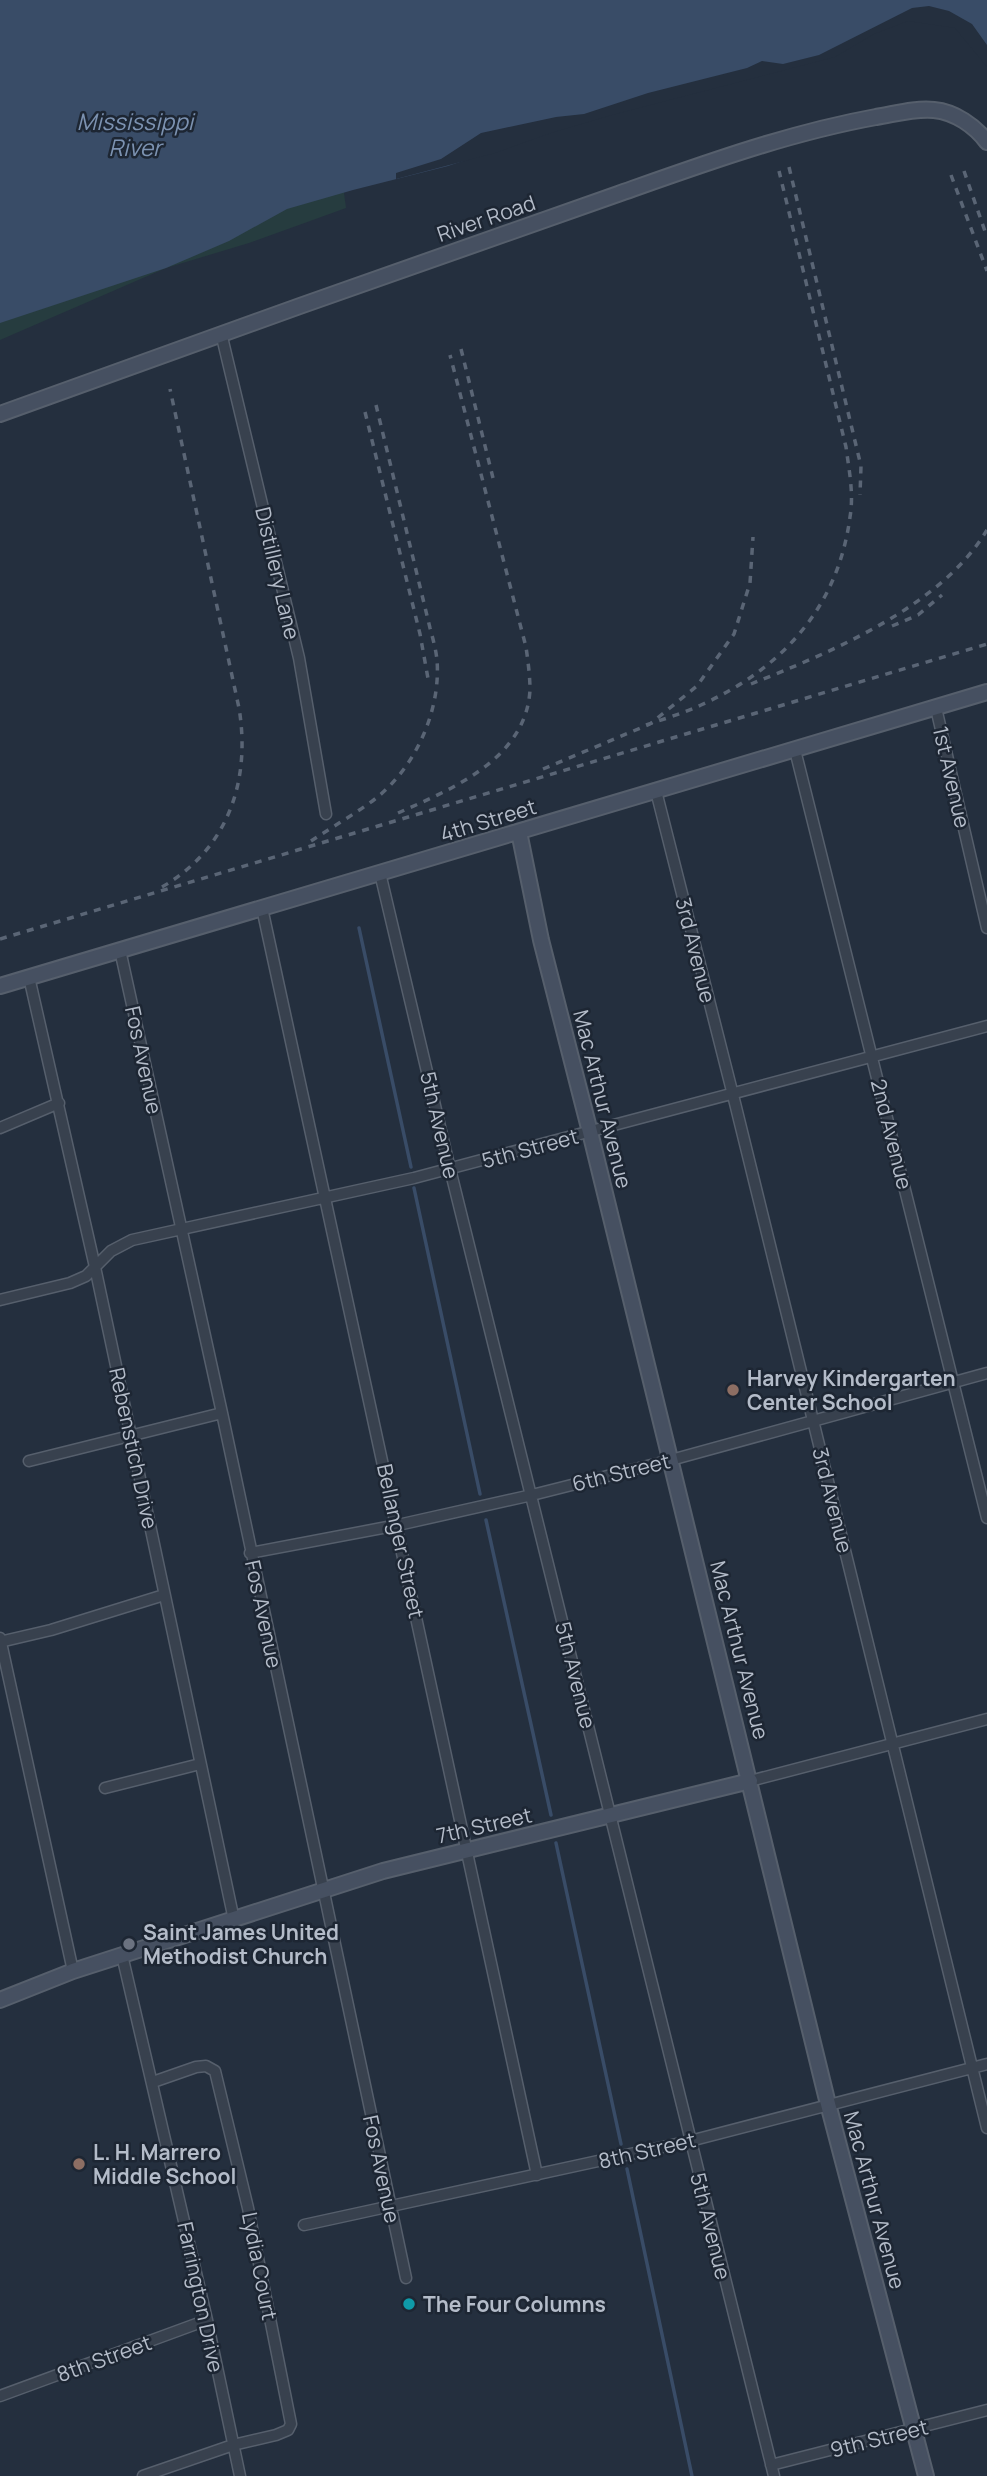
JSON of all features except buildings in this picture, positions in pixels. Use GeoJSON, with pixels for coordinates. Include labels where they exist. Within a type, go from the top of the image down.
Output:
{"type":"FeatureCollection","features":[{"type":"Feature","properties":{"kind":"street","name":"River Road"},"geometry":{"type":"LineString","coordinates":[[0,414],[221,333],[747,149],[858,120],[908,111],[934,110],[958,117],[979,131],[987,142]]}},
{"type":"Feature","properties":{"kind":"street","name":"Distillery Lane"},"geometry":{"type":"LineString","coordinates":[[221,333],[299,658],[326,814]]}},
{"type":"Feature","properties":{"kind":"street","name":"4th Street"},"geometry":{"type":"LineString","coordinates":[[0,986],[987,692]]}},
{"type":"Feature","properties":{"kind":"street","name":"1st Avenue"},"geometry":{"type":"LineString","coordinates":[[936,708],[987,928]]}},
{"type":"Feature","properties":{"kind":"street","name":"2nd Avenue"},"geometry":{"type":"LineString","coordinates":[[795,750],[987,1518]]}},
{"type":"Feature","properties":{"kind":"street","name":"3rd Avenue"},"geometry":{"type":"LineString","coordinates":[[656,792],[987,2129]]}},
{"type":"Feature","properties":{"kind":"street","name":"Mac Arthur Avenue"},"geometry":{"type":"LineString","coordinates":[[519,832],[541,940],[828,2104],[926,2476]]}},
{"type":"Feature","properties":{"kind":"street","name":"5th Avenue"},"geometry":{"type":"LineString","coordinates":[[380,873],[450,1168],[773,2471]]}},
{"type":"Feature","properties":{"kind":"street","name":"Bellanger Street"},"geometry":{"type":"LineString","coordinates":[[262,908],[537,2175]]}},
{"type":"Feature","properties":{"kind":"street","name":"Fos Avenue"},"geometry":{"type":"LineString","coordinates":[[120,950],[222,1413],[406,2278]]}},
{"type":"Feature","properties":{"kind":"street","name":"Rebenstich Drive"},"geometry":{"type":"LineString","coordinates":[[29,977],[96,1267],[234,1920]]}},
{"type":"Feature","properties":{"kind":"street","name":"5th Street"},"geometry":{"type":"LineString","coordinates":[[0,1300],[70,1283],[86,1276],[111,1251],[132,1240],[450,1168],[987,1026]]}},
{"type":"Feature","properties":{"kind":"street"},"geometry":{"type":"LineString","coordinates":[[0,1128],[59,1103]]}},
{"type":"Feature","properties":{"kind":"street","name":"6th Street"},"geometry":{"type":"LineString","coordinates":[[250,1553],[398,1525],[532,1495],[671,1460],[987,1373]]}},
{"type":"Feature","properties":{"kind":"street"},"geometry":{"type":"LineString","coordinates":[[29,1461],[222,1413]]}},
{"type":"Feature","properties":{"kind":"street"},"geometry":{"type":"LineString","coordinates":[[73,1971],[0,1641],[51,1630],[164,1595]]}},
{"type":"Feature","properties":{"kind":"street","name":"7th Street"},"geometry":{"type":"LineString","coordinates":[[0,2000],[73,1971],[383,1871],[750,1781],[987,1719]]}},
{"type":"Feature","properties":{"kind":"street"},"geometry":{"type":"LineString","coordinates":[[105,1788],[200,1764]]}},
{"type":"Feature","properties":{"kind":"street","name":"Farrington Drive"},"geometry":{"type":"LineString","coordinates":[[122,1955],[208,2320],[240,2476]]}},
{"type":"Feature","properties":{"kind":"street","name":"8th Street"},"geometry":{"type":"LineString","coordinates":[[304,2225],[690,2141],[987,2064]]}},
{"type":"Feature","properties":{"kind":"street","name":"Lydia Court"},"geometry":{"type":"LineString","coordinates":[[153,2082],[196,2067],[206,2066],[215,2071],[248,2208],[292,2424],[288,2430],[276,2435],[233,2445]]}},
{"type":"Feature","properties":{"kind":"street","name":"8th Street"},"geometry":{"type":"LineString","coordinates":[[0,2396],[208,2320]]}},
{"type":"Feature","properties":{"kind":"street","name":"9th Street"},"geometry":{"type":"LineString","coordinates":[[773,2471],[987,2410]]}},
{"type":"Feature","properties":{"kind":"street"},"geometry":{"type":"LineString","coordinates":[[143,2476],[233,2445]]}},
{"type":"Feature","properties":{"kind":"green space"},"geometry":{"type":"Polygon","coordinates":[[[342,178],[346,208],[249,243],[166,268],[0,340],[0,303],[342,178]]]}},
{"type":"Feature","properties":{"kind":"water","name":"Mississippi River"},"geometry":{"type":"Polygon","coordinates":[[[0,0],[987,0],[987,63],[957,25],[908,18],[872,31],[834,53],[611,111],[448,166],[287,209],[229,241],[166,268],[0,323],[0,0]]]}},
{"type":"Feature","properties":{"kind":"pier"},"geometry":{"type":"Polygon","coordinates":[[[929,6],[949,11],[972,24],[987,45],[987,67],[955,28],[908,21],[874,34],[835,57],[612,115],[495,153],[396,179],[396,173],[441,159],[481,133],[556,117],[584,114],[648,93],[747,68],[762,61],[783,64],[819,55],[912,8],[929,6]]]}},
{"type":"Feature","properties":{"kind":"waterway"},"geometry":{"type":"LineString","coordinates":[[359,928],[411,1167]]}},
{"type":"Feature","properties":{"kind":"waterway"},"geometry":{"type":"LineString","coordinates":[[414,1188],[480,1494]]}},
{"type":"Feature","properties":{"kind":"waterway"},"geometry":{"type":"LineString","coordinates":[[486,1520],[551,1815]]}},
{"type":"Feature","properties":{"kind":"waterway"},"geometry":{"type":"LineString","coordinates":[[556,1843],[621,2144]]}},
{"type":"Feature","properties":{"kind":"waterway"},"geometry":{"type":"LineString","coordinates":[[627,2169],[692,2476]]}},
{"type":"Feature","properties":{"kind":"railway"},"geometry":{"type":"LineString","coordinates":[[789,167],[861,466],[860,495]]}},
{"type":"Feature","properties":{"kind":"railway"},"geometry":{"type":"LineString","coordinates":[[646,725],[694,708],[730,690],[781,653],[802,631],[819,606],[844,549],[851,500],[846,447],[779,171]]}},
{"type":"Feature","properties":{"kind":"railway"},"geometry":{"type":"LineString","coordinates":[[964,171],[987,237]]}},
{"type":"Feature","properties":{"kind":"railway"},"geometry":{"type":"LineString","coordinates":[[951,175],[987,271]]}},
{"type":"Feature","properties":{"kind":"railway"},"geometry":{"type":"LineString","coordinates":[[461,349],[493,478]]}},
{"type":"Feature","properties":{"kind":"railway"},"geometry":{"type":"LineString","coordinates":[[398,813],[462,782],[501,753],[515,735],[525,714],[530,690],[526,647],[450,355]]}},
{"type":"Feature","properties":{"kind":"railway"},"geometry":{"type":"LineString","coordinates":[[162,887],[185,871],[204,853],[219,833],[230,811],[237,787],[242,735],[239,708],[170,389]]}},
{"type":"Feature","properties":{"kind":"railway"},"geometry":{"type":"LineString","coordinates":[[311,841],[367,805],[389,786],[413,755],[430,718],[435,699],[435,648],[376,405]]}},
{"type":"Feature","properties":{"kind":"railway"},"geometry":{"type":"LineString","coordinates":[[365,412],[420,634],[429,684]]}},
{"type":"Feature","properties":{"kind":"railway"},"geometry":{"type":"LineString","coordinates":[[751,684],[849,642],[913,604],[942,582],[967,557],[987,530]]}},
{"type":"Feature","properties":{"kind":"railway"},"geometry":{"type":"LineString","coordinates":[[543,769],[650,724],[697,686],[734,634],[750,583],[753,537]]}},
{"type":"Feature","properties":{"kind":"railway"},"geometry":{"type":"LineString","coordinates":[[892,626],[918,615],[942,595]]}},
{"type":"Feature","properties":{"kind":"railway"},"geometry":{"type":"LineString","coordinates":[[0,939],[987,644]]}},
{"type":"Feature","properties":{"kind":"place","name":"Harvey Kindergarten Center School"},"geometry":{"type":"Point","coordinates":[733,1390]}},
{"type":"Feature","properties":{"kind":"place","name":"Saint James United Methodist Church"},"geometry":{"type":"Point","coordinates":[129,1944]}},
{"type":"Feature","properties":{"kind":"place","name":"L. H. Marrero Middle School"},"geometry":{"type":"Point","coordinates":[79,2164]}},
{"type":"Feature","properties":{"kind":"place","name":"The Four Columns"},"geometry":{"type":"Point","coordinates":[409,2304]}}]}
